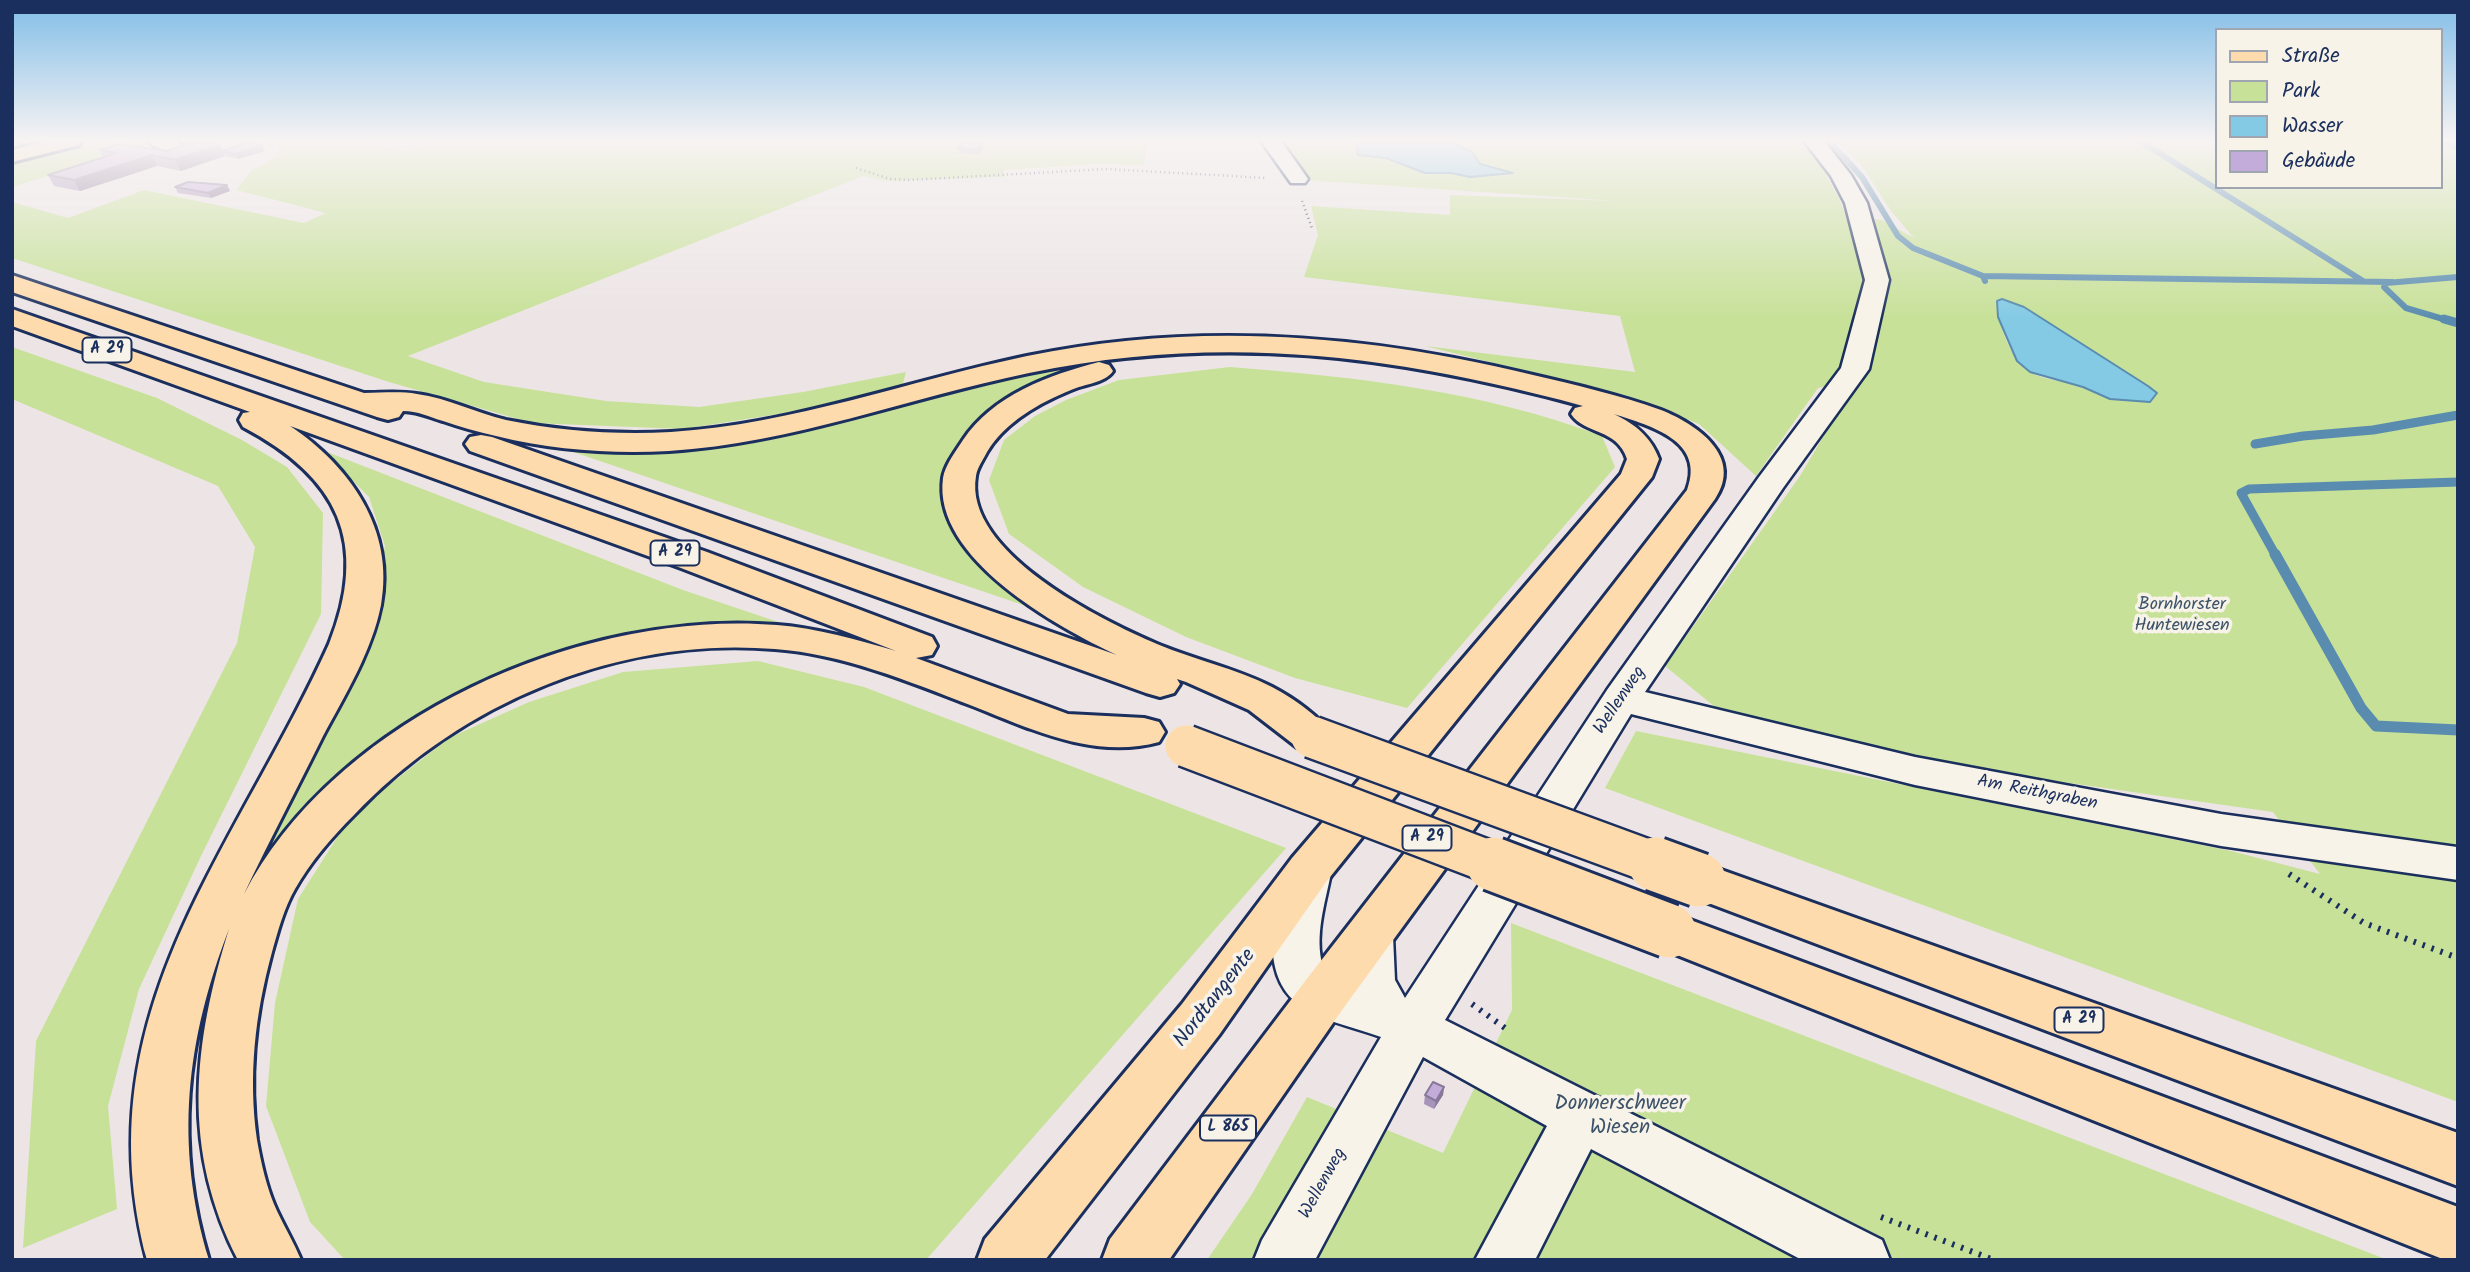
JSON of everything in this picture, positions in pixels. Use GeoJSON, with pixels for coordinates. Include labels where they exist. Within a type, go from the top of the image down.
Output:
{"type":"FeatureCollection","features":[{"type":"Feature","properties":{"kind":"main road","name":"A 29"},"geometry":{"type":"LineString","coordinates":[[12,284],[1233,698],[1312,737],[2458,1160]]}},
{"type":"Feature","properties":{"kind":"main road","name":"A 29"},"geometry":{"type":"LineString","coordinates":[[12,317],[694,560],[1669,931],[2458,1236]]}},
{"type":"Feature","properties":{"kind":"main road","name":"L 865"},"geometry":{"type":"LineString","coordinates":[[363,402],[416,402],[470,420],[542,435],[621,442],[670,441],[749,433],[816,421],[1028,365],[1080,355],[1196,343],[1246,342],[1323,346],[1434,360],[1604,402],[1672,425],[1696,443],[1708,462],[1710,472],[1703,492],[1324,995],[1132,1260]]}},
{"type":"Feature","properties":{"kind":"main road","name":"Nordtangente"},"geometry":{"type":"LineString","coordinates":[[1007,1249],[1198,1024],[1264,938],[1310,870],[1636,477],[1641,468],[1642,453],[1633,440],[1616,428],[1581,413],[1421,372],[1297,358],[1242,355],[1144,362],[1085,375],[1056,385],[1021,403],[973,447],[958,478],[961,509],[976,538],[1009,575],[1075,617],[1233,698]]}},
{"type":"Feature","properties":{"kind":"main road"},"geometry":{"type":"LineString","coordinates":[[178,1260],[162,1195],[159,1132],[164,1074],[175,1013],[196,950],[222,888],[339,667],[362,603],[366,556],[355,514],[336,481],[304,450],[262,424],[222,407],[202,383]]}},
{"type":"Feature","properties":{"kind":"main road"},"geometry":{"type":"LineString","coordinates":[[271,1260],[259,1241],[232,1167],[223,1089],[231,1013],[258,910],[293,853],[350,789],[404,743],[457,708],[517,680],[593,656],[659,642],[745,636],[798,640],[850,650],[900,664],[1073,729],[1144,732]]}},
{"type":"Feature","properties":{"kind":"street","name":"Wellenweg"},"geometry":{"type":"LineString","coordinates":[[1283,1260],[1401,1022],[1770,484],[1854,369],[1877,280],[1855,200]]}},
{"type":"Feature","properties":{"kind":"street","name":"Am Reithgraben"},"geometry":{"type":"LineString","coordinates":[[1621,699],[1942,776],[2221,830],[2457,864]]}},
{"type":"Feature","properties":{"kind":"street"},"geometry":{"type":"LineString","coordinates":[[1310,870],[1296,942],[1305,981],[1324,995],[1401,1022],[1480,1061],[1580,1117],[1861,1260]]}},
{"type":"Feature","properties":{"kind":"street"},"geometry":{"type":"LineString","coordinates":[[1369,936],[1371,982],[1401,1022]]}},
{"type":"Feature","properties":{"kind":"street"},"geometry":{"type":"LineString","coordinates":[[1504,1260],[1580,1117]]}},
{"type":"Feature","properties":{"kind":"path"},"geometry":{"type":"LineString","coordinates":[[1301,200],[1312,228]]}},
{"type":"Feature","properties":{"kind":"path"},"geometry":{"type":"LineString","coordinates":[[2287,873],[2364,923],[2458,958]]}},
{"type":"Feature","properties":{"kind":"green space"},"geometry":{"type":"Polygon","coordinates":[[[116,200],[194,200],[304,223],[326,213],[277,200],[801,200],[408,356],[484,382],[606,401],[699,407],[803,392],[906,372],[902,387],[855,402],[683,429],[532,423],[389,382],[12,258],[12,202],[68,218],[116,200]]]}},
{"type":"Feature","properties":{"kind":"green space"},"geometry":{"type":"Polygon","coordinates":[[[1450,200],[1616,201],[1606,200],[1840,200],[1869,279],[1847,363],[1832,385],[1818,388],[1756,476],[1699,424],[1631,397],[1425,346],[1635,372],[1620,316],[1304,277],[1318,235],[1311,206],[1450,215],[1450,200]]]}},
{"type":"Feature","properties":{"kind":"green space","name":"Bornhorster Huntewiesen"},"geometry":{"type":"Polygon","coordinates":[[[1884,200],[2458,200],[2458,1102],[1605,788],[1636,731],[2231,851],[2320,874],[2273,812],[1971,769],[1715,707],[1665,666],[1800,476],[1868,361],[1887,283],[1872,219],[1882,220],[1914,238],[1884,200]],[[1997,301],[2006,340],[2023,367],[2030,372],[2122,399],[2150,402],[2157,394],[2024,307],[1997,301]]]}},
{"type":"Feature","properties":{"kind":"green space"},"geometry":{"type":"Polygon","coordinates":[[[12,347],[157,398],[242,440],[287,467],[323,513],[321,614],[201,856],[139,989],[108,1106],[117,1209],[23,1248],[36,1041],[237,643],[255,547],[218,486],[12,399],[12,347]]]}},
{"type":"Feature","properties":{"kind":"green space"},"geometry":{"type":"Polygon","coordinates":[[[1130,355],[1031,385],[979,422],[943,477],[948,524],[996,572],[1070,621],[544,442],[711,445],[788,433],[867,416],[978,383],[1045,367],[1130,355]]]}},
{"type":"Feature","properties":{"kind":"green space"},"geometry":{"type":"Polygon","coordinates":[[[1230,367],[1372,381],[1512,408],[1602,436],[1615,467],[1407,708],[1295,678],[1186,637],[1083,587],[1009,534],[989,480],[1004,440],[1035,416],[1066,400],[1119,380],[1230,367]]]}},
{"type":"Feature","properties":{"kind":"green space"},"geometry":{"type":"Polygon","coordinates":[[[322,450],[683,590],[802,630],[636,634],[511,668],[455,694],[353,759],[261,863],[295,781],[363,653],[385,546],[369,497],[322,450]]]}},
{"type":"Feature","properties":{"kind":"green space"},"geometry":{"type":"Polygon","coordinates":[[[758,661],[864,687],[1286,848],[926,1260],[345,1260],[310,1222],[266,1106],[275,1003],[298,899],[352,814],[449,738],[529,702],[623,672],[758,661]]]}},
{"type":"Feature","properties":{"kind":"green space","name":"Donnerschweer Wiesen"},"geometry":{"type":"Polygon","coordinates":[[[1511,923],[2388,1260],[1207,1260],[1252,1194],[1307,1097],[1443,1153],[1512,1010],[1511,923]]]}},
{"type":"Feature","properties":{"kind":"water"},"geometry":{"type":"Polygon","coordinates":[[[2002,299],[2024,307],[2157,393],[2150,402],[2110,399],[2083,387],[2030,372],[2017,361],[1998,317],[1997,301],[2002,299]]]}},
{"type":"Feature","properties":{"kind":"building"},"geometry":{"type":"Polygon","coordinates":[[[1433,1082],[1444,1087],[1436,1101],[1425,1095],[1433,1082]]]}},
{"type":"Feature","properties":{"kind":"waterway"},"geometry":{"type":"LineString","coordinates":[[1876,200],[1898,236],[1913,248],[1983,276]]}},
{"type":"Feature","properties":{"kind":"waterway"},"geometry":{"type":"LineString","coordinates":[[2235,200],[2363,281]]}},
{"type":"Feature","properties":{"kind":"waterway"},"geometry":{"type":"LineString","coordinates":[[1983,276],[2392,282]]}},
{"type":"Feature","properties":{"kind":"waterway"},"geometry":{"type":"LineString","coordinates":[[1983,276],[1985,281]]}},
{"type":"Feature","properties":{"kind":"waterway"},"geometry":{"type":"LineString","coordinates":[[2450,321],[2406,308],[2384,287],[2386,283],[2458,277]]}},
{"type":"Feature","properties":{"kind":"waterway"},"geometry":{"type":"LineString","coordinates":[[2444,319],[2458,323]]}},
{"type":"Feature","properties":{"kind":"waterway"},"geometry":{"type":"LineString","coordinates":[[2255,444],[2303,436],[2373,430],[2458,415]]}},
{"type":"Feature","properties":{"kind":"waterway"},"geometry":{"type":"LineString","coordinates":[[2276,556],[2241,493],[2249,489],[2458,482]]}},
{"type":"Feature","properties":{"kind":"waterway"},"geometry":{"type":"LineString","coordinates":[[2275,554],[2361,708],[2376,726],[2458,730]]}}]}
